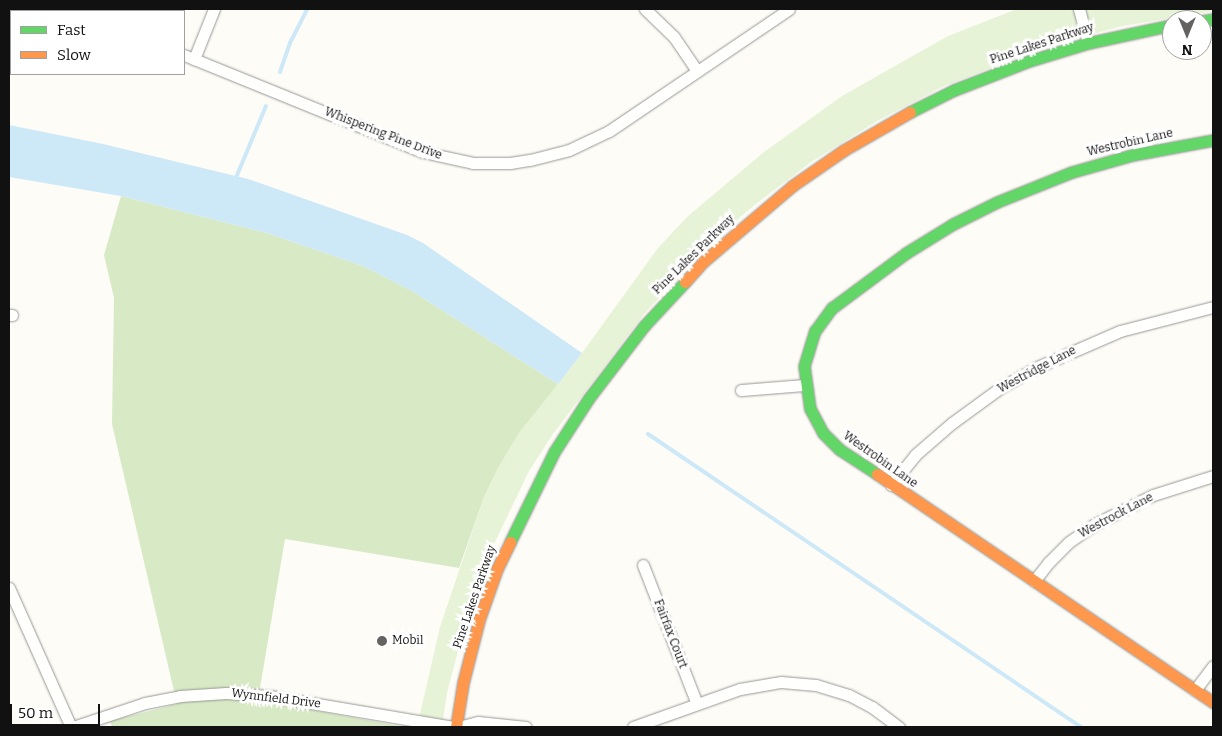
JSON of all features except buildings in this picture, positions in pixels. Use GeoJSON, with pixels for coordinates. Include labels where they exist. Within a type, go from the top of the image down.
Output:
{"type":"FeatureCollection","features":[{"type":"Feature","properties":{"kind":"street"},"geometry":{"type":"LineString","coordinates":[[189,57],[214,9]]}},
{"type":"Feature","properties":{"kind":"street"},"geometry":{"type":"LineString","coordinates":[[645,9],[674,37],[697,71]]}},
{"type":"Feature","properties":{"kind":"street","name":"Whispering Pine Drive"},"geometry":{"type":"LineString","coordinates":[[189,57],[423,152],[455,160],[492,164],[530,160],[587,142],[609,130],[789,9]]}},
{"type":"Feature","properties":{"kind":"street"},"geometry":{"type":"LineString","coordinates":[[1079,9],[1088,43]]}},
{"type":"Feature","properties":{"kind":"street","name":"Pine Lakes Parkway"},"geometry":{"type":"LineString","coordinates":[[456,727],[463,683],[479,620],[497,569],[530,497],[554,452],[589,398],[644,326],[704,261],[767,205],[821,166],[866,136],[918,108],[978,80],[1088,43],[1162,27]]}},
{"type":"Feature","properties":{"kind":"street","name":"Westrobin Lane"},"geometry":{"type":"LineString","coordinates":[[1213,140],[1132,155],[1072,172],[997,202],[936,234],[868,279],[826,314],[808,348],[804,366],[810,409],[827,438],[846,455],[1213,702]]}},
{"type":"Feature","properties":{"kind":"street","name":"Westridge Lane"},"geometry":{"type":"LineString","coordinates":[[891,485],[915,455],[952,423],[983,400],[1035,368],[1120,331],[1213,307]]}},
{"type":"Feature","properties":{"kind":"street"},"geometry":{"type":"LineString","coordinates":[[742,390],[805,384]]}},
{"type":"Feature","properties":{"kind":"street","name":"Westrock Lane"},"geometry":{"type":"LineString","coordinates":[[1034,581],[1048,562],[1069,542],[1095,524],[1153,495],[1213,476]]}},
{"type":"Feature","properties":{"kind":"street","name":"Fairfax Court"},"geometry":{"type":"LineString","coordinates":[[643,564],[697,704]]}},
{"type":"Feature","properties":{"kind":"street"},"geometry":{"type":"LineString","coordinates":[[9,588],[72,727]]}},
{"type":"Feature","properties":{"kind":"street"},"geometry":{"type":"LineString","coordinates":[[1195,690],[1213,666]]}},
{"type":"Feature","properties":{"kind":"street"},"geometry":{"type":"LineString","coordinates":[[633,727],[759,684],[803,683],[827,687],[849,695],[872,707],[899,727]]}},
{"type":"Feature","properties":{"kind":"street","name":"Wynnfield Drive"},"geometry":{"type":"LineString","coordinates":[[72,727],[144,702],[180,696],[226,693],[270,696],[456,727]]}},
{"type":"Feature","properties":{"kind":"street"},"geometry":{"type":"LineString","coordinates":[[456,727],[478,722],[526,727]]}},
{"type":"Feature","properties":{"kind":"green space"},"geometry":{"type":"Polygon","coordinates":[[[1017,9],[1213,9],[1212,11],[1162,10],[1162,20],[1123,26],[1050,45],[944,86],[877,121],[811,162],[752,207],[722,233],[644,314],[553,434],[529,471],[484,565],[447,693],[442,727],[417,727],[440,627],[484,497],[498,468],[519,433],[582,353],[658,248],[687,217],[764,152],[842,96],[948,36],[1017,9]]]}},
{"type":"Feature","properties":{"kind":"green space"},"geometry":{"type":"Polygon","coordinates":[[[121,196],[267,233],[363,266],[412,291],[558,384],[519,433],[498,468],[484,497],[459,568],[285,539],[258,700],[404,727],[112,727],[110,721],[177,704],[112,424],[114,298],[104,255],[121,196]]]}},
{"type":"Feature","properties":{"kind":"water"},"geometry":{"type":"Polygon","coordinates":[[[9,125],[103,144],[248,179],[407,235],[423,243],[582,353],[558,384],[412,291],[363,266],[267,233],[121,196],[9,177],[9,125]]]}},
{"type":"Feature","properties":{"kind":"waterway"},"geometry":{"type":"LineString","coordinates":[[280,72],[290,43],[307,9]]}},
{"type":"Feature","properties":{"kind":"waterway"},"geometry":{"type":"LineString","coordinates":[[235,180],[266,106]]}},
{"type":"Feature","properties":{"kind":"waterway"},"geometry":{"type":"LineString","coordinates":[[648,434],[1081,727]]}},
{"type":"Feature","properties":{"kind":"traffic: fast"},"geometry":{"type":"LineString","coordinates":[[910,112],[954,90],[1029,61],[1088,43],[1162,27]]}},
{"type":"Feature","properties":{"kind":"traffic: fast"},"geometry":{"type":"LineString","coordinates":[[877,474],[839,449],[823,433],[810,409],[804,366],[815,331],[832,308],[906,253],[953,224],[997,202],[1072,172],[1132,155],[1213,140]]}},
{"type":"Feature","properties":{"kind":"traffic: fast"},"geometry":{"type":"LineString","coordinates":[[510,542],[554,452],[589,398],[644,326],[685,282]]}},
{"type":"Feature","properties":{"kind":"traffic: slow"},"geometry":{"type":"LineString","coordinates":[[685,282],[704,261],[792,186],[844,150],[910,112]]}},
{"type":"Feature","properties":{"kind":"traffic: slow"},"geometry":{"type":"LineString","coordinates":[[877,474],[1213,702]]}},
{"type":"Feature","properties":{"kind":"traffic: slow"},"geometry":{"type":"LineString","coordinates":[[456,727],[463,683],[479,620],[497,569],[510,542]]}},
{"type":"Feature","properties":{"kind":"place","name":"Mobil"},"geometry":{"type":"Point","coordinates":[382,641]}}]}
